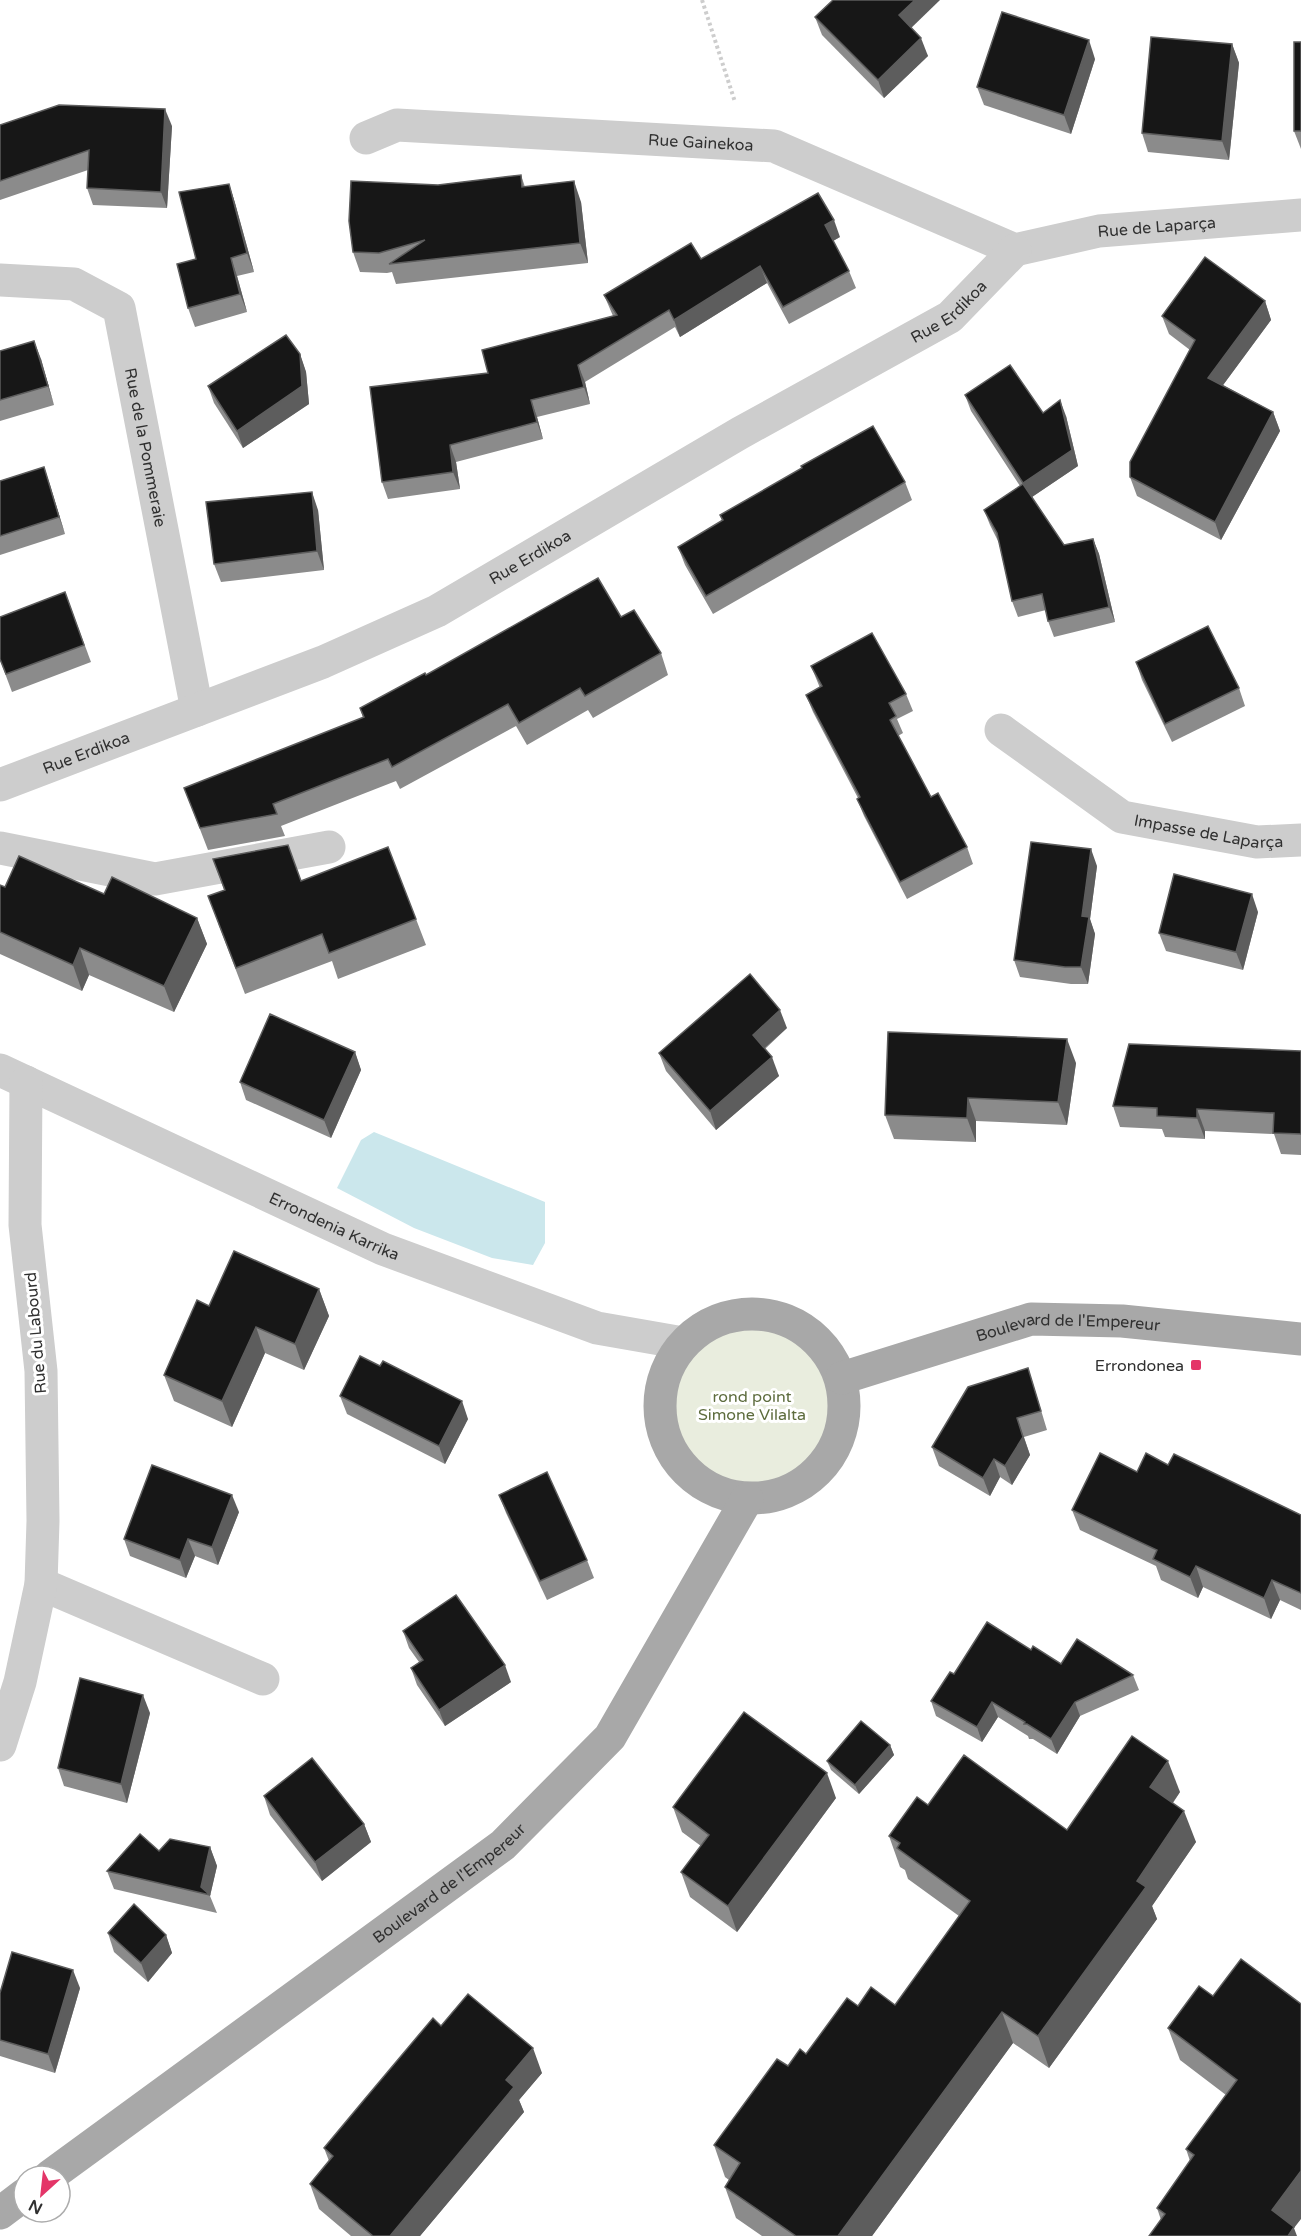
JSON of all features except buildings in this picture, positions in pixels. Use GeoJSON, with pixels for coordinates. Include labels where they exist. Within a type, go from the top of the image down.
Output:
{"type":"FeatureCollection","features":[{"type":"Feature","properties":{"kind":"main road"},"geometry":{"type":"LineString","coordinates":[[772,1314],[816,1337],[842,1378],[845,1419],[830,1457],[795,1489],[747,1499],[708,1487],[676,1460],[660,1421],[662,1380],[683,1343],[723,1317],[772,1314]]}},
{"type":"Feature","properties":{"kind":"main road","name":"Boulevard de l'Empereur"},"geometry":{"type":"LineString","coordinates":[[842,1378],[1031,1319],[1122,1321],[1301,1339]]}},
{"type":"Feature","properties":{"kind":"main road","name":"Boulevard de l'Empereur"},"geometry":{"type":"LineString","coordinates":[[67,2164],[503,1845],[610,1737],[747,1499]]}},
{"type":"Feature","properties":{"kind":"street","name":"Rue Gainekoa"},"geometry":{"type":"LineString","coordinates":[[366,138],[398,125],[774,146],[1015,250]]}},
{"type":"Feature","properties":{"kind":"street","name":"Rue de Laparça"},"geometry":{"type":"LineString","coordinates":[[1015,250],[1099,231],[1301,215]]}},
{"type":"Feature","properties":{"kind":"street","name":"Rue Erdikoa"},"geometry":{"type":"LineString","coordinates":[[0,785],[323,662],[437,611],[730,439],[950,317],[1015,250]]}},
{"type":"Feature","properties":{"kind":"street","name":"Rue de la Pommeraie"},"geometry":{"type":"LineString","coordinates":[[0,280],[74,284],[119,308],[197,710]]}},
{"type":"Feature","properties":{"kind":"street","name":"Impasse de Laparça"},"geometry":{"type":"LineString","coordinates":[[1001,730],[1122,817],[1257,842],[1301,840]]}},
{"type":"Feature","properties":{"kind":"street"},"geometry":{"type":"LineString","coordinates":[[0,848],[155,879],[329,847]]}},
{"type":"Feature","properties":{"kind":"street","name":"Errondenia Karrika"},"geometry":{"type":"LineString","coordinates":[[13,1076],[383,1249],[597,1328],[683,1343]]}},
{"type":"Feature","properties":{"kind":"street","name":"Rue du Labourd"},"geometry":{"type":"LineString","coordinates":[[0,1745],[20,1682],[40,1584],[43,1521],[40,1371],[13,1076]]}},
{"type":"Feature","properties":{"kind":"street"},"geometry":{"type":"LineString","coordinates":[[40,1584],[264,1679]]}},
{"type":"Feature","properties":{"kind":"path"},"geometry":{"type":"LineString","coordinates":[[702,0],[748,144]]}},
{"type":"Feature","properties":{"kind":"green space","name":"rond point Simone Vilalta"},"geometry":{"type":"Polygon","coordinates":[[[752,1314],[787,1321],[817,1341],[837,1371],[844,1406],[837,1441],[817,1471],[787,1491],[752,1498],[717,1491],[687,1471],[667,1441],[660,1406],[667,1371],[687,1341],[717,1321],[752,1314]]]}},
{"type":"Feature","properties":{"kind":"water"},"geometry":{"type":"Polygon","coordinates":[[[374,1132],[545,1202],[545,1243],[533,1265],[492,1258],[414,1228],[337,1188],[361,1140],[374,1132]]]}},
{"type":"Feature","properties":{"kind":"place","name":"Errondonea"},"geometry":{"type":"Point","coordinates":[1196,1365]}}]}
